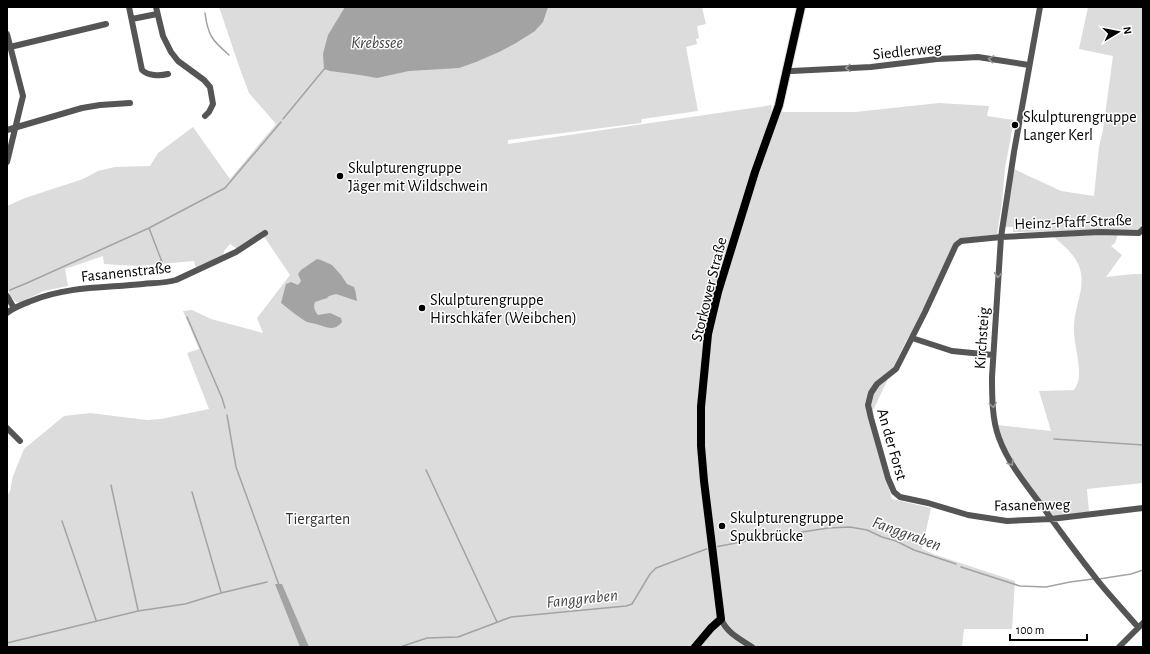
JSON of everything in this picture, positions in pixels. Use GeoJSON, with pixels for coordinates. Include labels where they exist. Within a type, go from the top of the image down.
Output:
{"type":"FeatureCollection","features":[{"type":"Feature","properties":{"kind":"main road","name":"Storkower Straße"},"geometry":{"type":"LineString","coordinates":[[722,619],[701,446],[701,407],[708,334],[737,229],[755,172],[779,105],[801,7]]}},
{"type":"Feature","properties":{"kind":"main road"},"geometry":{"type":"LineString","coordinates":[[695,647],[711,628],[722,619]]}},
{"type":"Feature","properties":{"kind":"street"},"geometry":{"type":"LineString","coordinates":[[129,7],[142,70],[149,74],[168,74]]}},
{"type":"Feature","properties":{"kind":"street","name":"Kirchsteig"},"geometry":{"type":"LineString","coordinates":[[1040,7],[1014,152],[1001,236],[993,355],[992,397],[997,429],[999,439],[1005,452],[1026,485],[1097,579],[1141,625]]}},
{"type":"Feature","properties":{"kind":"street"},"geometry":{"type":"LineString","coordinates":[[132,19],[156,10],[163,36],[171,52],[178,60],[204,80],[210,87],[213,104],[205,116]]}},
{"type":"Feature","properties":{"kind":"street"},"geometry":{"type":"LineString","coordinates":[[10,47],[106,24]]}},
{"type":"Feature","properties":{"kind":"street"},"geometry":{"type":"LineString","coordinates":[[7,34],[23,96],[7,162]]}},
{"type":"Feature","properties":{"kind":"street","name":"Siedlerweg"},"geometry":{"type":"LineString","coordinates":[[787,70],[871,67],[937,59],[978,57],[1030,65]]}},
{"type":"Feature","properties":{"kind":"street"},"geometry":{"type":"LineString","coordinates":[[7,130],[16,126],[82,108],[100,105],[130,104]]}},
{"type":"Feature","properties":{"kind":"street","name":"Heinz-Pfaff-Straße"},"geometry":{"type":"LineString","coordinates":[[1001,236],[1099,232],[1139,233],[1143,229]]}},
{"type":"Feature","properties":{"kind":"street","name":"Fasanenstraße"},"geometry":{"type":"LineString","coordinates":[[7,313],[14,308],[48,295],[76,289],[126,286],[176,280],[236,252],[265,233]]}},
{"type":"Feature","properties":{"kind":"street","name":"An der Forst"},"geometry":{"type":"LineString","coordinates":[[900,497],[894,492],[888,478],[871,418],[868,405],[871,393],[877,384],[896,369],[925,312],[956,245],[961,241],[1001,236]]}},
{"type":"Feature","properties":{"kind":"street"},"geometry":{"type":"LineString","coordinates":[[7,296],[14,308]]}},
{"type":"Feature","properties":{"kind":"street"},"geometry":{"type":"LineString","coordinates":[[912,338],[957,352],[993,355]]}},
{"type":"Feature","properties":{"kind":"street"},"geometry":{"type":"LineString","coordinates":[[7,428],[20,441]]}},
{"type":"Feature","properties":{"kind":"street","name":"Fasanenweg"},"geometry":{"type":"LineString","coordinates":[[900,497],[928,503],[968,515],[1007,521],[1051,519],[1143,508]]}},
{"type":"Feature","properties":{"kind":"street"},"geometry":{"type":"LineString","coordinates":[[722,619],[731,633],[752,647]]}},
{"type":"Feature","properties":{"kind":"street"},"geometry":{"type":"LineString","coordinates":[[1119,647],[1141,625]]}},
{"type":"Feature","properties":{"kind":"green space","name":"Tiergarten"},"geometry":{"type":"Polygon","coordinates":[[[219,7],[702,7],[706,24],[697,26],[699,38],[696,39],[697,44],[686,47],[698,111],[642,119],[641,123],[508,140],[508,144],[772,105],[771,110],[785,112],[855,112],[939,103],[989,106],[987,116],[1014,120],[1005,168],[997,234],[958,239],[917,325],[906,341],[869,419],[892,499],[931,508],[922,549],[1015,581],[1012,629],[964,629],[962,647],[7,647],[7,496],[24,449],[64,416],[90,413],[147,420],[161,419],[209,409],[187,353],[199,349],[183,311],[192,310],[211,319],[263,333],[257,318],[290,275],[263,235],[239,250],[230,244],[224,251],[223,256],[196,269],[194,261],[137,266],[104,264],[103,256],[65,269],[68,286],[44,291],[21,302],[16,302],[11,297],[7,287],[7,206],[25,198],[83,179],[98,171],[115,167],[150,166],[158,153],[193,127],[230,179],[276,124],[249,93],[219,7]]]}},
{"type":"Feature","properties":{"kind":"green space"},"geometry":{"type":"Polygon","coordinates":[[[1088,7],[1143,7],[1143,223],[1138,231],[1013,232],[1013,227],[1005,227],[1014,169],[1061,191],[1094,196],[1099,147],[1103,130],[1113,56],[1079,49],[1088,7]]]}},
{"type":"Feature","properties":{"kind":"green space"},"geometry":{"type":"Polygon","coordinates":[[[1118,234],[1115,243],[1111,246],[1122,255],[1106,277],[1143,274],[1143,483],[1087,489],[1089,512],[1054,516],[1049,512],[1019,470],[1007,449],[997,425],[1051,431],[1039,391],[1074,390],[1078,382],[1079,369],[1074,327],[1081,289],[1081,274],[1077,261],[1053,236],[1118,234]]]}},
{"type":"Feature","properties":{"kind":"water","name":"Krebssee"},"geometry":{"type":"Polygon","coordinates":[[[345,7],[548,7],[543,22],[535,31],[499,52],[476,62],[459,68],[409,71],[377,78],[324,69],[323,54],[328,35],[345,7]]]}},
{"type":"Feature","properties":{"kind":"water"},"geometry":{"type":"Polygon","coordinates":[[[317,259],[332,265],[347,284],[354,287],[355,291],[357,301],[336,294],[315,302],[314,306],[318,315],[330,313],[341,318],[342,322],[333,328],[307,322],[281,303],[286,284],[291,282],[298,285],[301,281],[298,274],[301,270],[317,259]]]}},
{"type":"Feature","properties":{"kind":"water"},"geometry":{"type":"Polygon","coordinates":[[[275,584],[282,584],[309,647],[300,647],[275,584]]]}},
{"type":"Feature","properties":{"kind":"waterway"},"geometry":{"type":"LineString","coordinates":[[205,13],[209,32],[218,45],[229,55]]}},
{"type":"Feature","properties":{"kind":"waterway"},"geometry":{"type":"LineString","coordinates":[[283,119],[325,68]]}},
{"type":"Feature","properties":{"kind":"waterway"},"geometry":{"type":"LineString","coordinates":[[10,290],[149,228],[225,188],[281,122]]}},
{"type":"Feature","properties":{"kind":"waterway"},"geometry":{"type":"LineString","coordinates":[[149,228],[162,262]]}},
{"type":"Feature","properties":{"kind":"waterway"},"geometry":{"type":"LineString","coordinates":[[187,317],[225,408]]}},
{"type":"Feature","properties":{"kind":"waterway"},"geometry":{"type":"LineString","coordinates":[[227,415],[236,467],[279,585]]}},
{"type":"Feature","properties":{"kind":"waterway"},"geometry":{"type":"LineString","coordinates":[[1054,439],[1143,445]]}},
{"type":"Feature","properties":{"kind":"waterway"},"geometry":{"type":"LineString","coordinates":[[426,470],[497,622]]}},
{"type":"Feature","properties":{"kind":"waterway"},"geometry":{"type":"LineString","coordinates":[[111,485],[138,610]]}},
{"type":"Feature","properties":{"kind":"waterway"},"geometry":{"type":"LineString","coordinates":[[192,492],[221,592]]}},
{"type":"Feature","properties":{"kind":"waterway"},"geometry":{"type":"LineString","coordinates":[[62,521],[96,620]]}},
{"type":"Feature","properties":{"kind":"waterway","name":"Fanggraben"},"geometry":{"type":"LineString","coordinates":[[715,547],[828,528],[850,527],[867,530],[882,537],[896,541],[914,550],[956,564]]}},
{"type":"Feature","properties":{"kind":"waterway","name":"Fanggraben"},"geometry":{"type":"LineString","coordinates":[[400,647],[427,638],[458,637],[511,617],[626,606],[632,604],[650,574],[656,568],[709,548]]}},
{"type":"Feature","properties":{"kind":"waterway","name":"Fanggraben"},"geometry":{"type":"LineString","coordinates":[[961,567],[1020,586],[1046,587],[1093,579]]}},
{"type":"Feature","properties":{"kind":"waterway","name":"Fanggraben"},"geometry":{"type":"LineString","coordinates":[[1099,579],[1131,574],[1143,570]]}},
{"type":"Feature","properties":{"kind":"waterway"},"geometry":{"type":"LineString","coordinates":[[7,643],[138,611],[185,604],[221,593],[267,582]]}},
{"type":"Feature","properties":{"kind":"place","name":"Skulpturengruppe Langer Kerl"},"geometry":{"type":"Point","coordinates":[1015,125]}},
{"type":"Feature","properties":{"kind":"place","name":"Skulpturengruppe Jäger mit Wildschwein"},"geometry":{"type":"Point","coordinates":[340,176]}},
{"type":"Feature","properties":{"kind":"place","name":"Skulpturengruppe Hirschkäfer (Weibchen)"},"geometry":{"type":"Point","coordinates":[422,308]}},
{"type":"Feature","properties":{"kind":"place","name":"Skulpturengruppe Spukbrücke"},"geometry":{"type":"Point","coordinates":[722,526]}}]}
